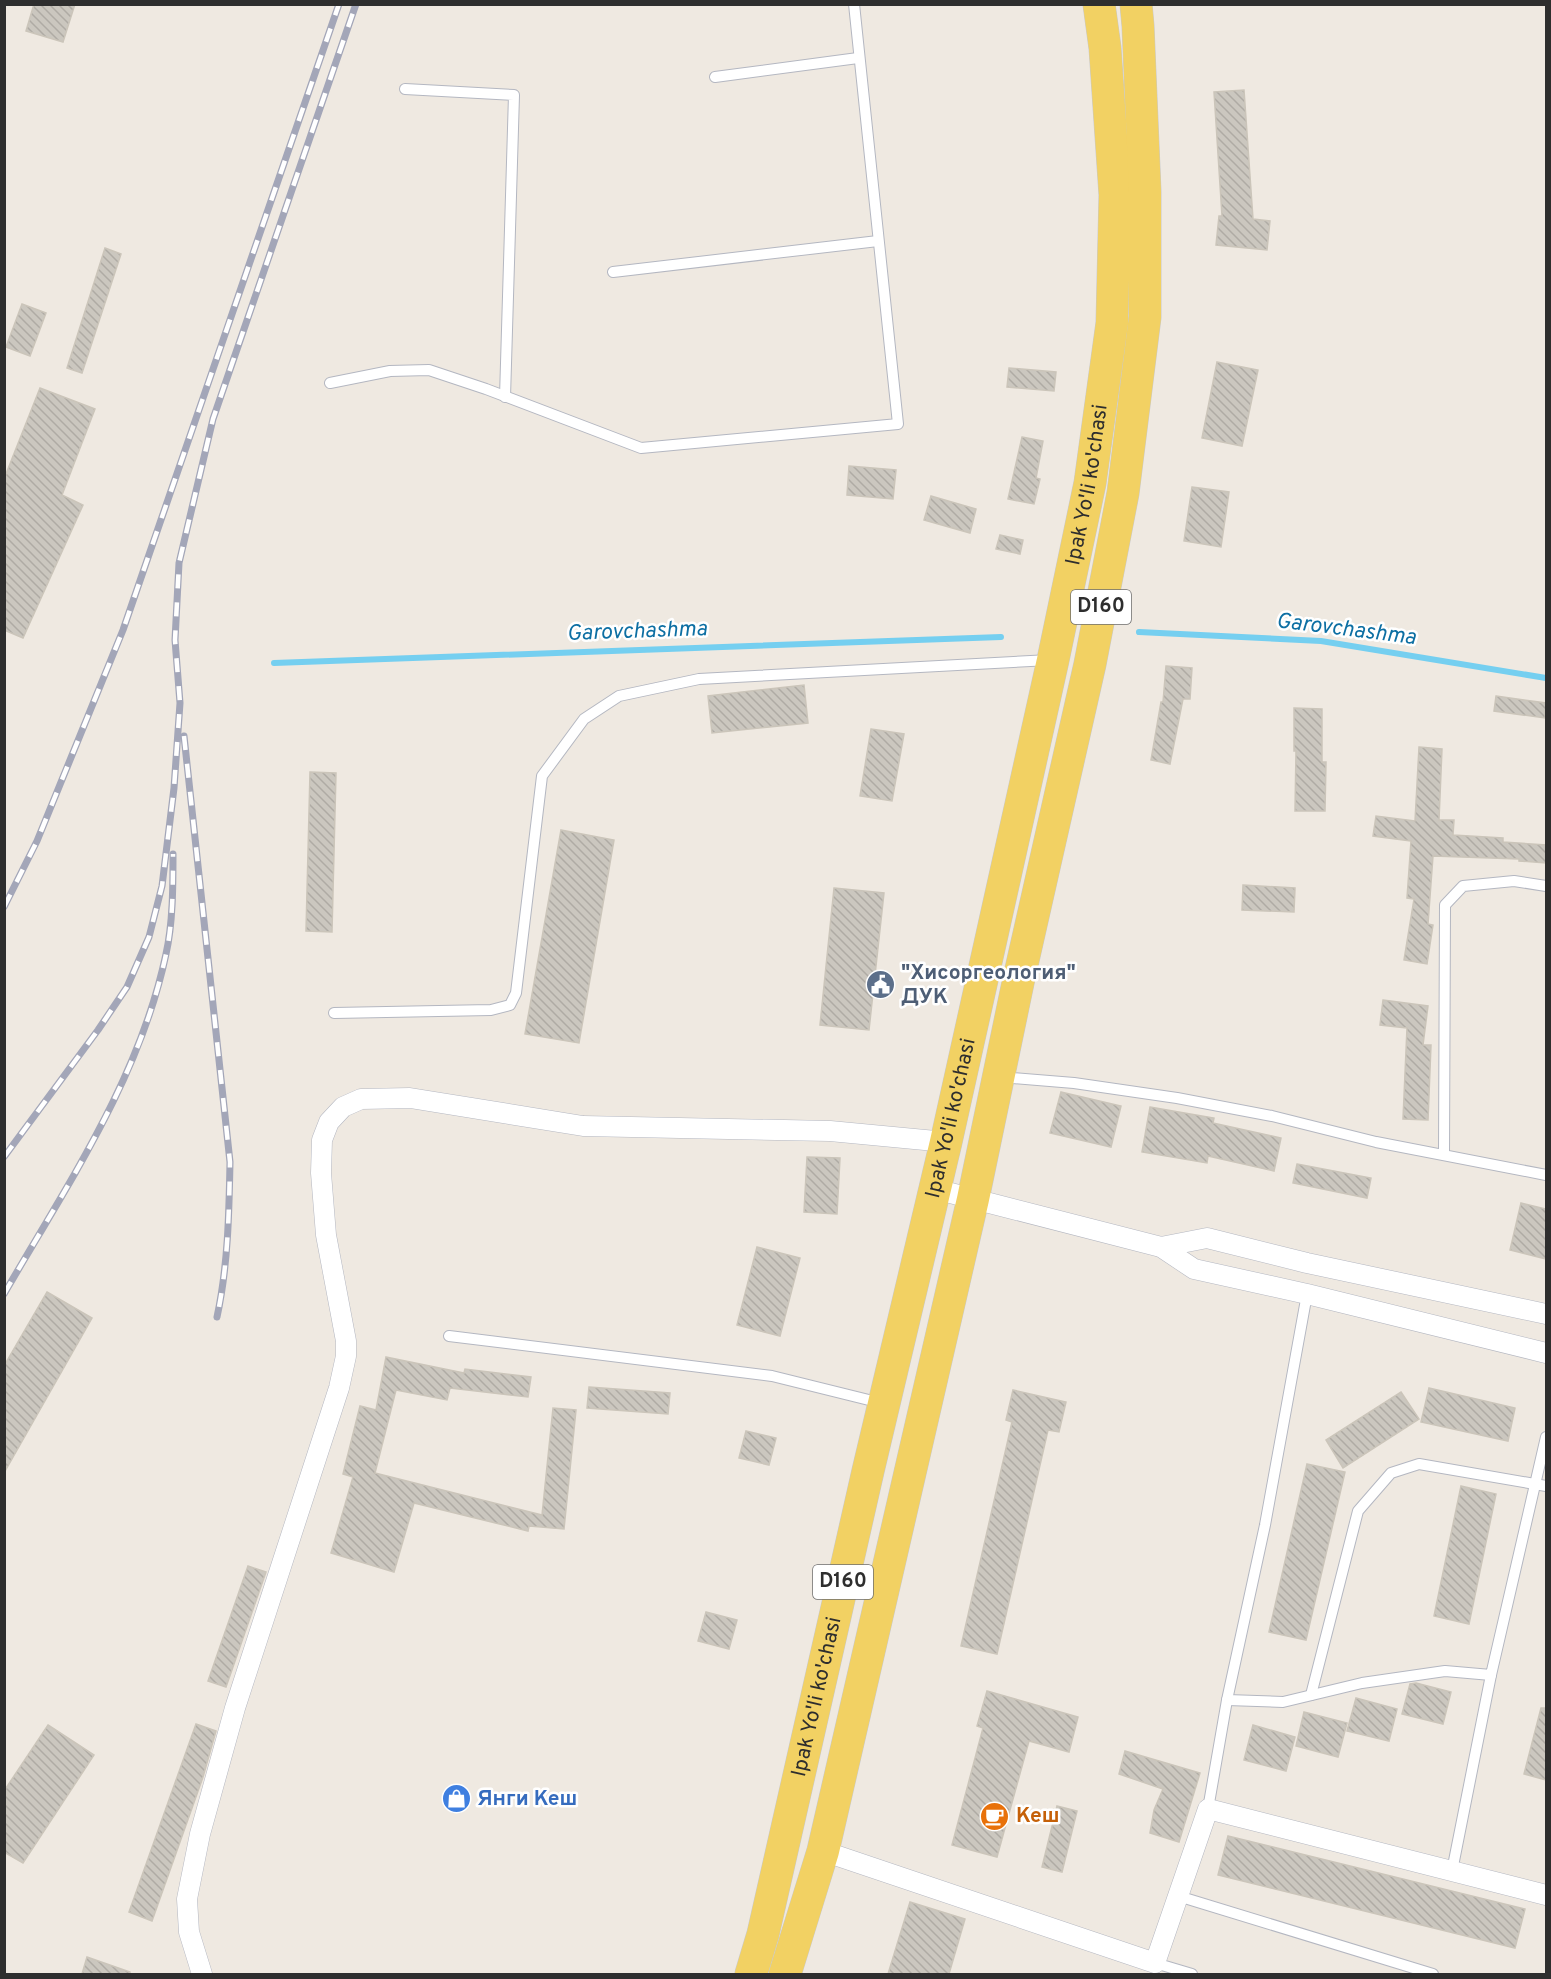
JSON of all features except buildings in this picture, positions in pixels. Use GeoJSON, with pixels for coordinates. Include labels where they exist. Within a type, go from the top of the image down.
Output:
{"type":"FeatureCollection","features":[{"type":"Feature","properties":{"kind":"main road","name":"Ipak Yo'li ko'chasi"},"geometry":{"type":"LineString","coordinates":[[751,1974],[780,1860],[946,1142],[1090,483],[1112,323],[1114,195],[1105,48],[1099,4]]}},
{"type":"Feature","properties":{"kind":"main road","name":"Ipak Yo'li ko'chasi"},"geometry":{"type":"LineString","coordinates":[[785,1974],[823,1851],[973,1199],[1092,652],[1123,493],[1144,329],[1145,192],[1136,4]]}},
{"type":"Feature","properties":{"kind":"street"},"geometry":{"type":"LineString","coordinates":[[202,1974],[189,1932],[187,1899],[200,1834],[235,1708],[339,1389],[346,1356],[346,1341],[326,1234],[321,1173],[322,1140],[329,1122],[336,1114],[343,1107],[361,1099],[410,1098],[582,1126],[830,1131],[946,1142]]}},
{"type":"Feature","properties":{"kind":"street"},"geometry":{"type":"LineString","coordinates":[[935,1190],[1161,1247],[1194,1269],[1307,1294],[1546,1353]]}},
{"type":"Feature","properties":{"kind":"street"},"geometry":{"type":"LineString","coordinates":[[1161,1247],[1207,1238],[1308,1263],[1546,1314]]}},
{"type":"Feature","properties":{"kind":"street"},"geometry":{"type":"LineString","coordinates":[[823,1851],[1155,1963],[1208,1809],[1546,1895]]}},
{"type":"Feature","properties":{"kind":"lane"},"geometry":{"type":"LineString","coordinates":[[330,383],[390,371],[429,370],[641,448],[898,424],[854,4]]}},
{"type":"Feature","properties":{"kind":"lane"},"geometry":{"type":"LineString","coordinates":[[715,77],[858,58]]}},
{"type":"Feature","properties":{"kind":"lane"},"geometry":{"type":"LineString","coordinates":[[405,89],[514,95],[506,397]]}},
{"type":"Feature","properties":{"kind":"lane"},"geometry":{"type":"LineString","coordinates":[[613,272],[878,241]]}},
{"type":"Feature","properties":{"kind":"lane"},"geometry":{"type":"LineString","coordinates":[[334,1013],[491,1010],[510,1005],[516,993],[542,776],[584,719],[619,696],[699,679],[1053,660]]}},
{"type":"Feature","properties":{"kind":"lane"},"geometry":{"type":"LineString","coordinates":[[1444,1155],[1445,905],[1463,886],[1514,881],[1546,886]]}},
{"type":"Feature","properties":{"kind":"lane"},"geometry":{"type":"LineString","coordinates":[[998,1076],[1074,1083],[1177,1098],[1272,1116],[1376,1142],[1546,1175]]}},
{"type":"Feature","properties":{"kind":"lane"},"geometry":{"type":"LineString","coordinates":[[1208,1809],[1227,1700],[1265,1525],[1307,1294]]}},
{"type":"Feature","properties":{"kind":"lane"},"geometry":{"type":"LineString","coordinates":[[449,1336],[772,1376],[884,1404]]}},
{"type":"Feature","properties":{"kind":"lane"},"geometry":{"type":"LineString","coordinates":[[1452,1871],[1491,1675],[1546,1437]]}},
{"type":"Feature","properties":{"kind":"lane"},"geometry":{"type":"LineString","coordinates":[[1311,1695],[1358,1511],[1391,1473],[1419,1464],[1546,1486]]}},
{"type":"Feature","properties":{"kind":"lane"},"geometry":{"type":"LineString","coordinates":[[1227,1700],[1283,1702],[1362,1683],[1445,1671],[1491,1675]]}},
{"type":"Feature","properties":{"kind":"lane"},"geometry":{"type":"LineString","coordinates":[[1178,1896],[1433,1974]]}},
{"type":"Feature","properties":{"kind":"lane"},"geometry":{"type":"LineString","coordinates":[[1155,1963],[1192,1974]]}},
{"type":"Feature","properties":{"kind":"waterway","name":"Garovchashma"},"geometry":{"type":"LineString","coordinates":[[1139,632],[1321,641],[1546,678]]}},
{"type":"Feature","properties":{"kind":"waterway","name":"Garovchashma"},"geometry":{"type":"LineString","coordinates":[[274,663],[1001,637]]}},
{"type":"Feature","properties":{"kind":"railway"},"geometry":{"type":"LineString","coordinates":[[4,907],[37,841],[123,630],[339,4]]}},
{"type":"Feature","properties":{"kind":"railway"},"geometry":{"type":"LineString","coordinates":[[4,1157],[127,987],[149,937],[162,886],[174,788],[180,703],[175,640],[179,563],[213,419],[356,4]]}},
{"type":"Feature","properties":{"kind":"railway"},"geometry":{"type":"LineString","coordinates":[[184,736],[230,1162],[226,1259],[217,1317]]}},
{"type":"Feature","properties":{"kind":"railway"},"geometry":{"type":"LineString","coordinates":[[4,1294],[99,1130],[139,1044],[166,954],[172,904],[173,854]]}},
{"type":"Feature","properties":{"kind":"place","name":"\"Хисоргеология\" ДУК"},"geometry":{"type":"Point","coordinates":[880,985]}},
{"type":"Feature","properties":{"kind":"place","name":"Янги Кеш"},"geometry":{"type":"Point","coordinates":[456,1799]}},
{"type":"Feature","properties":{"kind":"place","name":"Кеш"},"geometry":{"type":"Point","coordinates":[995,1816]}}]}
